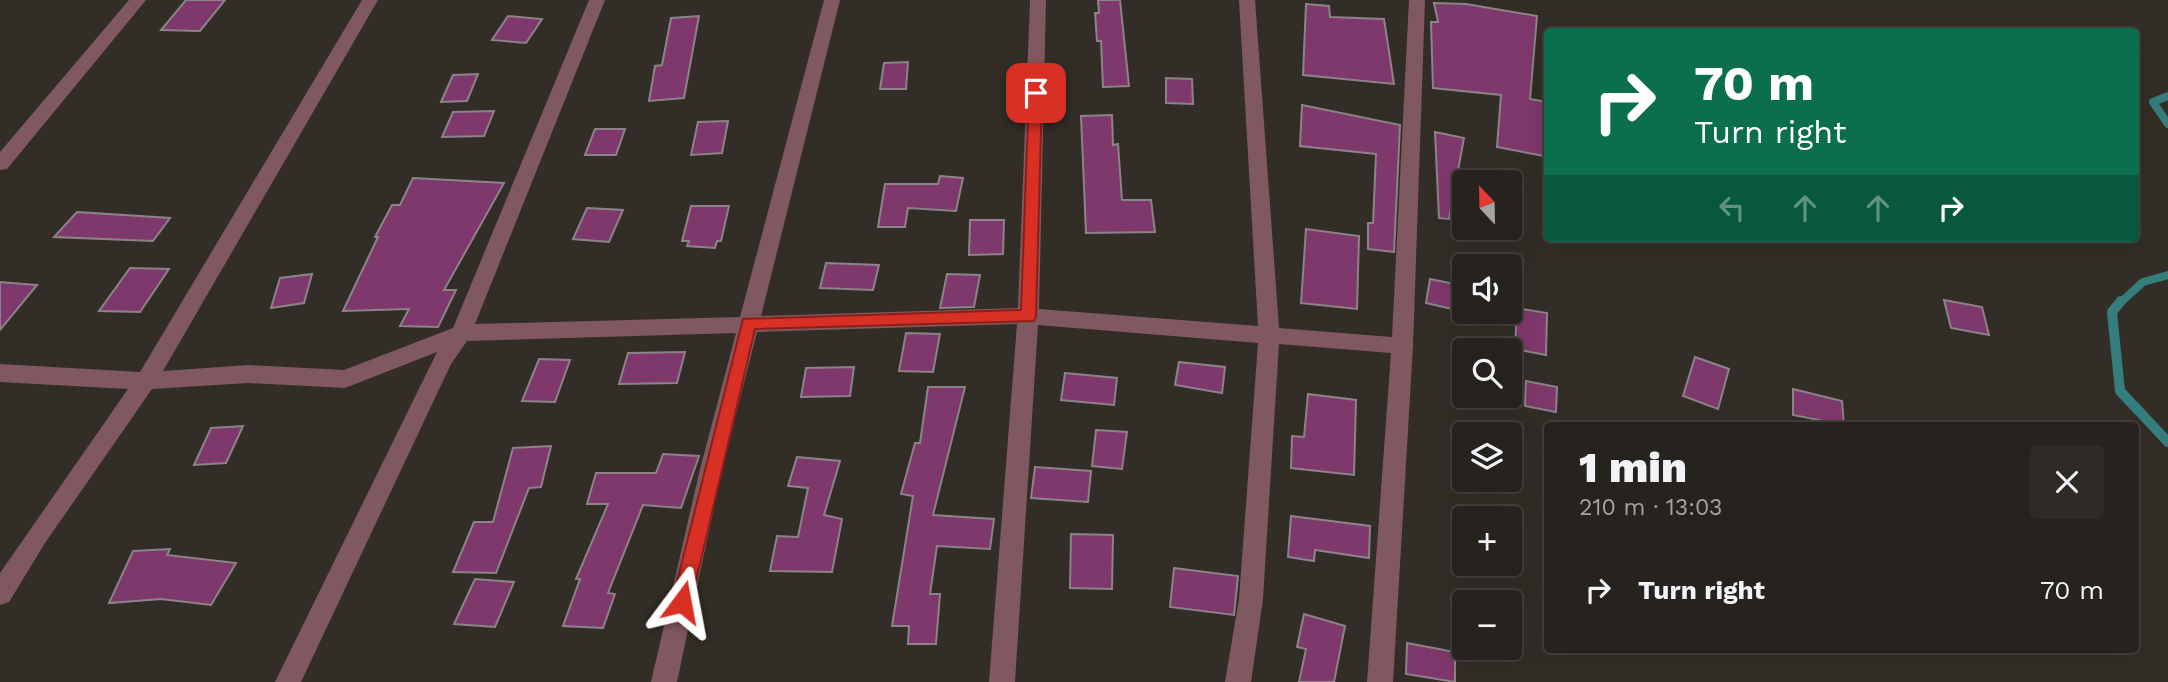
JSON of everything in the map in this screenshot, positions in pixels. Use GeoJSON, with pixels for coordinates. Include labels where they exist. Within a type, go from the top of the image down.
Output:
{"type":"FeatureCollection","features":[{"type":"Feature","properties":{"kind":"street"},"geometry":{"type":"LineString","coordinates":[[0,164],[138,0]]}},
{"type":"Feature","properties":{"kind":"street"},"geometry":{"type":"LineString","coordinates":[[0,594],[145,381],[370,0]]}},
{"type":"Feature","properties":{"kind":"street"},"geometry":{"type":"LineString","coordinates":[[288,682],[443,359],[461,333],[597,0]]}},
{"type":"Feature","properties":{"kind":"street"},"geometry":{"type":"LineString","coordinates":[[664,682],[711,469],[832,0]]}},
{"type":"Feature","properties":{"kind":"street"},"geometry":{"type":"LineString","coordinates":[[1002,682],[1028,316],[1038,0]]}},
{"type":"Feature","properties":{"kind":"street"},"geometry":{"type":"LineString","coordinates":[[1238,682],[1251,599],[1269,335],[1247,0]]}},
{"type":"Feature","properties":{"kind":"street"},"geometry":{"type":"LineString","coordinates":[[1380,682],[1402,346],[1417,0]]}},
{"type":"Feature","properties":{"kind":"street"},"geometry":{"type":"LineString","coordinates":[[0,373],[145,381],[248,374],[345,379],[461,333],[1028,316],[1402,346]]}},
{"type":"Feature","properties":{"kind":"building"},"geometry":{"type":"Polygon","coordinates":[[[186,0],[225,0],[200,31],[161,30],[186,0]]]}},
{"type":"Feature","properties":{"kind":"building"},"geometry":{"type":"Polygon","coordinates":[[[1098,0],[1120,0],[1129,86],[1103,87],[1101,41],[1097,41],[1095,13],[1099,13],[1098,0]]]}},
{"type":"Feature","properties":{"kind":"building"},"geometry":{"type":"Polygon","coordinates":[[[1434,3],[1466,4],[1537,16],[1530,99],[1544,101],[1544,156],[1497,147],[1501,95],[1433,88],[1431,22],[1438,22],[1434,3]]]}},
{"type":"Feature","properties":{"kind":"building"},"geometry":{"type":"Polygon","coordinates":[[[1306,4],[1329,6],[1330,17],[1384,19],[1394,84],[1303,75],[1306,4]]]}},
{"type":"Feature","properties":{"kind":"building"},"geometry":{"type":"Polygon","coordinates":[[[508,16],[542,19],[526,43],[492,40],[508,16]]]}},
{"type":"Feature","properties":{"kind":"building"},"geometry":{"type":"Polygon","coordinates":[[[699,16],[684,98],[649,101],[655,66],[662,65],[671,18],[699,16]]]}},
{"type":"Feature","properties":{"kind":"building"},"geometry":{"type":"Polygon","coordinates":[[[908,62],[906,89],[880,89],[884,63],[908,62]]]}},
{"type":"Feature","properties":{"kind":"building"},"geometry":{"type":"Polygon","coordinates":[[[478,74],[467,101],[441,102],[453,75],[478,74]]]}},
{"type":"Feature","properties":{"kind":"building"},"geometry":{"type":"Polygon","coordinates":[[[1166,78],[1192,79],[1193,104],[1166,103],[1166,78]]]}},
{"type":"Feature","properties":{"kind":"building"},"geometry":{"type":"Polygon","coordinates":[[[1302,105],[1400,125],[1394,252],[1368,249],[1368,223],[1373,223],[1376,154],[1300,146],[1302,105]]]}},
{"type":"Feature","properties":{"kind":"building"},"geometry":{"type":"Polygon","coordinates":[[[494,111],[484,136],[442,137],[453,112],[494,111]]]}},
{"type":"Feature","properties":{"kind":"building"},"geometry":{"type":"Polygon","coordinates":[[[1112,115],[1113,145],[1118,144],[1122,200],[1151,200],[1155,232],[1086,233],[1081,116],[1112,115]]]}},
{"type":"Feature","properties":{"kind":"building"},"geometry":{"type":"Polygon","coordinates":[[[728,121],[722,153],[691,155],[698,122],[728,121]]]}},
{"type":"Feature","properties":{"kind":"building"},"geometry":{"type":"Polygon","coordinates":[[[595,129],[625,129],[616,155],[585,155],[595,129]]]}},
{"type":"Feature","properties":{"kind":"building"},"geometry":{"type":"Polygon","coordinates":[[[1435,132],[1464,138],[1458,170],[1452,170],[1449,219],[1439,218],[1435,132]]]}},
{"type":"Feature","properties":{"kind":"building"},"geometry":{"type":"Polygon","coordinates":[[[940,176],[963,178],[956,211],[908,208],[905,227],[878,227],[885,184],[938,184],[940,176]]]}},
{"type":"Feature","properties":{"kind":"building"},"geometry":{"type":"Polygon","coordinates":[[[413,178],[504,183],[444,290],[456,290],[438,327],[400,326],[409,309],[343,311],[378,237],[375,237],[392,205],[400,205],[413,178]]]}},
{"type":"Feature","properties":{"kind":"building"},"geometry":{"type":"Polygon","coordinates":[[[691,206],[729,206],[721,241],[717,241],[715,248],[687,246],[689,241],[682,241],[691,206]]]}},
{"type":"Feature","properties":{"kind":"building"},"geometry":{"type":"Polygon","coordinates":[[[587,208],[623,210],[609,242],[573,239],[587,208]]]}},
{"type":"Feature","properties":{"kind":"building"},"geometry":{"type":"Polygon","coordinates":[[[77,212],[170,218],[153,241],[54,237],[77,212]]]}},
{"type":"Feature","properties":{"kind":"building"},"geometry":{"type":"Polygon","coordinates":[[[970,220],[1004,220],[1003,254],[969,255],[970,220]]]}},
{"type":"Feature","properties":{"kind":"building"},"geometry":{"type":"Polygon","coordinates":[[[1306,229],[1359,236],[1357,309],[1301,303],[1306,229]]]}},
{"type":"Feature","properties":{"kind":"building"},"geometry":{"type":"Polygon","coordinates":[[[826,263],[879,265],[873,290],[820,288],[826,263]]]}},
{"type":"Feature","properties":{"kind":"building"},"geometry":{"type":"Polygon","coordinates":[[[130,268],[169,269],[140,312],[99,311],[130,268]]]}},
{"type":"Feature","properties":{"kind":"building"},"geometry":{"type":"Polygon","coordinates":[[[312,274],[304,303],[271,308],[280,278],[312,274]]]}},
{"type":"Feature","properties":{"kind":"building"},"geometry":{"type":"Polygon","coordinates":[[[947,274],[980,275],[974,307],[940,308],[947,274]]]}},
{"type":"Feature","properties":{"kind":"building"},"geometry":{"type":"Polygon","coordinates":[[[1430,279],[1452,283],[1452,309],[1426,303],[1430,279]]]}},
{"type":"Feature","properties":{"kind":"building"},"geometry":{"type":"Polygon","coordinates":[[[0,282],[37,285],[0,330],[0,282]]]}},
{"type":"Feature","properties":{"kind":"building"},"geometry":{"type":"Polygon","coordinates":[[[1944,300],[1982,307],[1989,335],[1951,328],[1944,300]]]}},
{"type":"Feature","properties":{"kind":"building"},"geometry":{"type":"Polygon","coordinates":[[[1522,309],[1547,313],[1546,355],[1522,350],[1522,338],[1516,338],[1516,324],[1522,324],[1522,309]]]}},
{"type":"Feature","properties":{"kind":"building"},"geometry":{"type":"Polygon","coordinates":[[[906,333],[940,334],[933,372],[899,371],[906,333]]]}},
{"type":"Feature","properties":{"kind":"building"},"geometry":{"type":"Polygon","coordinates":[[[685,352],[677,383],[619,384],[628,353],[685,352]]]}},
{"type":"Feature","properties":{"kind":"building"},"geometry":{"type":"Polygon","coordinates":[[[1695,357],[1729,369],[1718,409],[1683,396],[1695,357]]]}},
{"type":"Feature","properties":{"kind":"building"},"geometry":{"type":"Polygon","coordinates":[[[539,359],[570,360],[555,402],[522,401],[539,359]]]}},
{"type":"Feature","properties":{"kind":"building"},"geometry":{"type":"Polygon","coordinates":[[[1179,362],[1225,367],[1222,393],[1175,385],[1179,362]]]}},
{"type":"Feature","properties":{"kind":"building"},"geometry":{"type":"Polygon","coordinates":[[[854,367],[850,396],[801,397],[806,368],[854,367]]]}},
{"type":"Feature","properties":{"kind":"building"},"geometry":{"type":"Polygon","coordinates":[[[1065,373],[1117,378],[1114,405],[1061,400],[1065,373]]]}},
{"type":"Feature","properties":{"kind":"building"},"geometry":{"type":"Polygon","coordinates":[[[1526,381],[1557,387],[1556,412],[1525,406],[1526,381]]]}},
{"type":"Feature","properties":{"kind":"building"},"geometry":{"type":"Polygon","coordinates":[[[928,387],[965,387],[933,515],[994,519],[990,549],[937,546],[930,594],[940,594],[936,644],[908,644],[909,626],[892,626],[913,496],[901,494],[915,443],[920,443],[928,387]]]}},
{"type":"Feature","properties":{"kind":"building"},"geometry":{"type":"Polygon","coordinates":[[[1793,389],[1842,401],[1844,422],[1829,422],[1793,415],[1793,389]]]}},
{"type":"Feature","properties":{"kind":"building"},"geometry":{"type":"Polygon","coordinates":[[[1308,394],[1356,400],[1354,475],[1291,468],[1292,436],[1304,437],[1308,394]]]}},
{"type":"Feature","properties":{"kind":"building"},"geometry":{"type":"Polygon","coordinates":[[[243,426],[226,463],[194,465],[211,428],[243,426]]]}},
{"type":"Feature","properties":{"kind":"building"},"geometry":{"type":"Polygon","coordinates":[[[1096,430],[1127,432],[1122,469],[1092,466],[1096,430]]]}},
{"type":"Feature","properties":{"kind":"building"},"geometry":{"type":"Polygon","coordinates":[[[551,446],[541,487],[529,488],[496,573],[453,572],[474,522],[493,522],[513,448],[551,446]]]}},
{"type":"Feature","properties":{"kind":"building"},"geometry":{"type":"Polygon","coordinates":[[[663,454],[699,456],[681,508],[643,505],[608,593],[615,594],[603,628],[563,626],[580,579],[576,579],[608,504],[587,504],[596,473],[656,473],[663,454]]]}},
{"type":"Feature","properties":{"kind":"building"},"geometry":{"type":"Polygon","coordinates":[[[797,457],[840,461],[824,515],[842,519],[832,572],[770,571],[777,536],[798,537],[808,488],[788,486],[797,457]]]}},
{"type":"Feature","properties":{"kind":"building"},"geometry":{"type":"Polygon","coordinates":[[[1035,467],[1091,471],[1088,502],[1031,498],[1035,467]]]}},
{"type":"Feature","properties":{"kind":"building"},"geometry":{"type":"Polygon","coordinates":[[[1291,516],[1370,526],[1369,558],[1315,550],[1314,561],[1288,557],[1291,516]]]}},
{"type":"Feature","properties":{"kind":"building"},"geometry":{"type":"Polygon","coordinates":[[[1071,534],[1113,535],[1112,589],[1070,588],[1071,534]]]}},
{"type":"Feature","properties":{"kind":"building"},"geometry":{"type":"Polygon","coordinates":[[[170,549],[167,555],[236,563],[211,605],[161,599],[109,603],[133,551],[170,549]]]}},
{"type":"Feature","properties":{"kind":"building"},"geometry":{"type":"Polygon","coordinates":[[[1174,568],[1238,576],[1234,615],[1170,607],[1174,568]]]}},
{"type":"Feature","properties":{"kind":"building"},"geometry":{"type":"Polygon","coordinates":[[[475,579],[514,582],[495,627],[454,624],[475,579]]]}},
{"type":"Feature","properties":{"kind":"building"},"geometry":{"type":"Polygon","coordinates":[[[1304,614],[1345,626],[1334,682],[1299,682],[1306,649],[1297,647],[1304,614]]]}},
{"type":"Feature","properties":{"kind":"building"},"geometry":{"type":"Polygon","coordinates":[[[1407,643],[1452,651],[1452,660],[1455,660],[1455,682],[1406,674],[1407,643]]]}},
{"type":"Feature","properties":{"kind":"waterway"},"geometry":{"type":"LineString","coordinates":[[2168,96],[2153,102],[2168,124]]}},
{"type":"Feature","properties":{"kind":"waterway"},"geometry":{"type":"LineString","coordinates":[[2120,303],[2143,282],[2168,275]]}},
{"type":"Feature","properties":{"kind":"waterway"},"geometry":{"type":"LineString","coordinates":[[2121,301],[2112,312],[2120,391],[2168,442]]}},
{"type":"Feature","properties":{"kind":"route"},"geometry":{"type":"LineString","coordinates":[[682,602],[711,469],[749,323],[1028,316],[1036,93]]}}]}
